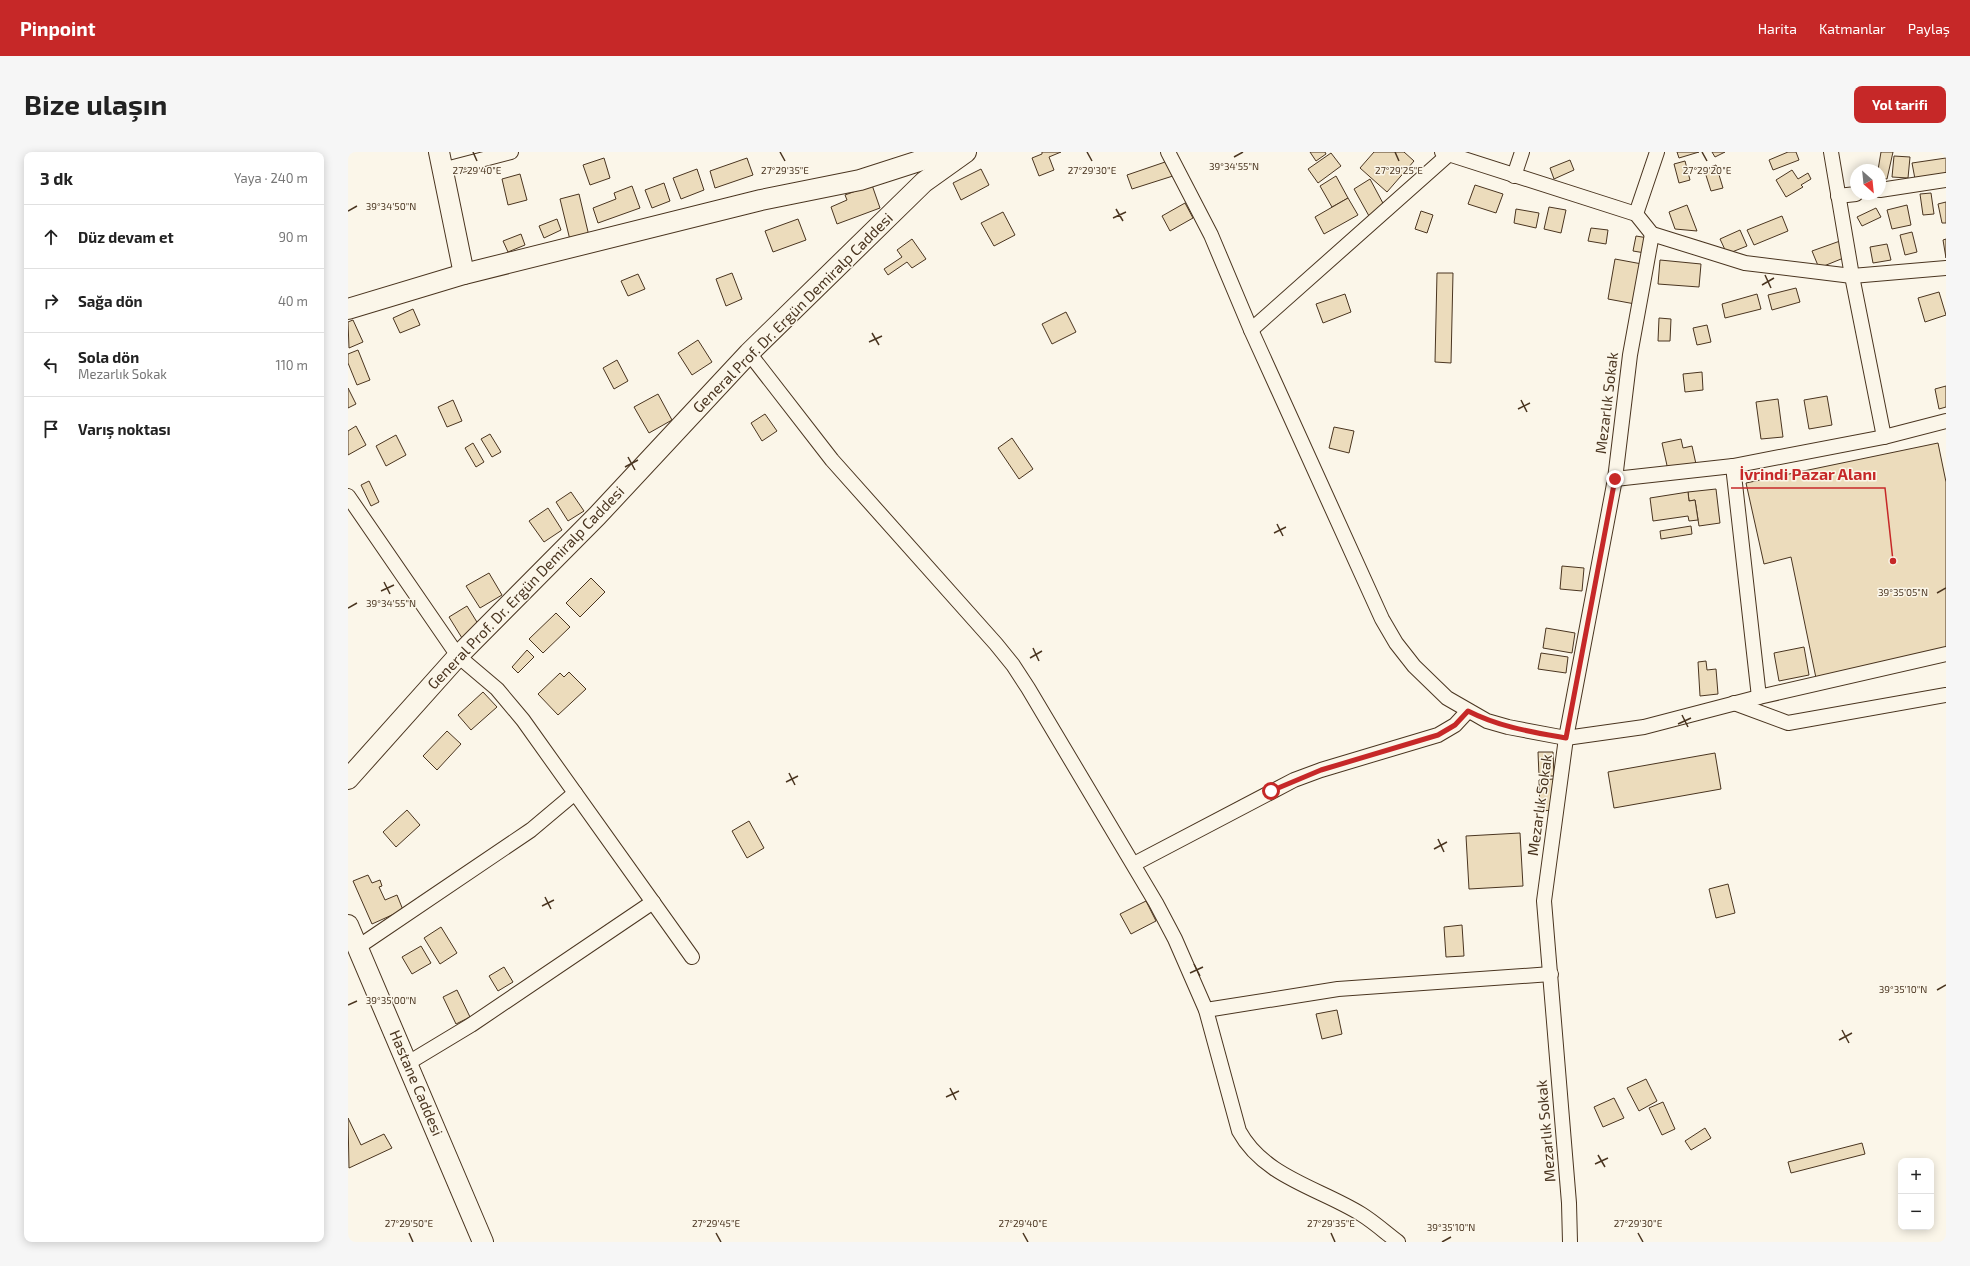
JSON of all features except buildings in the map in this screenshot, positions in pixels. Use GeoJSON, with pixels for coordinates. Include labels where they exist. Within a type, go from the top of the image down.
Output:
{"type":"FeatureCollection","features":[{"type":"Feature","properties":{"kind":"street"},"geometry":{"type":"LineString","coordinates":[[464,274],[440,161],[511,152]]}},
{"type":"Feature","properties":{"kind":"street","name":"General Prof. Dr. Ergün Demiralp Caddesi"},"geometry":{"type":"LineString","coordinates":[[348,779],[458,656],[597,516],[749,353],[924,182],[966,152]]}},
{"type":"Feature","properties":{"kind":"street"},"geometry":{"type":"LineString","coordinates":[[1168,152],[1211,235],[1251,330],[1382,619],[1396,643],[1414,666],[1429,682],[1448,698],[1468,711],[1487,721],[1508,728],[1566,738],[1644,726],[1759,697],[1946,654]]}},
{"type":"Feature","properties":{"kind":"street"},"geometry":{"type":"LineString","coordinates":[[1514,176],[1522,152]]}},
{"type":"Feature","properties":{"kind":"street"},"geometry":{"type":"LineString","coordinates":[[1636,214],[1657,152]]}},
{"type":"Feature","properties":{"kind":"street"},"geometry":{"type":"LineString","coordinates":[[1831,152],[1852,276],[1884,437]]}},
{"type":"Feature","properties":{"kind":"street"},"geometry":{"type":"LineString","coordinates":[[348,309],[464,274],[761,200],[860,180],[942,153]]}},
{"type":"Feature","properties":{"kind":"street"},"geometry":{"type":"LineString","coordinates":[[1251,330],[1445,154],[1636,214],[1652,234],[1745,263],[1852,276],[1946,268]]}},
{"type":"Feature","properties":{"kind":"street"},"geometry":{"type":"LineString","coordinates":[[1886,189],[1946,180]]}},
{"type":"Feature","properties":{"kind":"street"},"geometry":{"type":"LineString","coordinates":[[1838,196],[1850,195]]}},
{"type":"Feature","properties":{"kind":"street","name":"Mezarlık Sokak"},"geometry":{"type":"LineString","coordinates":[[1570,1242],[1570,1203],[1544,901],[1566,738],[1615,479],[1630,355],[1652,234]]}},
{"type":"Feature","properties":{"kind":"street"},"geometry":{"type":"LineString","coordinates":[[749,353],[836,466],[996,644],[1013,665],[1028,688],[1134,864],[1175,939],[1206,1010],[1239,1131],[1252,1151],[1274,1169],[1361,1214],[1398,1242]]}},
{"type":"Feature","properties":{"kind":"street"},"geometry":{"type":"LineString","coordinates":[[1615,479],[1733,466],[1884,437],[1946,421]]}},
{"type":"Feature","properties":{"kind":"street"},"geometry":{"type":"LineString","coordinates":[[1733,466],[1759,697]]}},
{"type":"Feature","properties":{"kind":"street"},"geometry":{"type":"LineString","coordinates":[[348,496],[458,656],[478,671],[510,704],[692,957]]}},
{"type":"Feature","properties":{"kind":"street"},"geometry":{"type":"LineString","coordinates":[[1734,703],[1788,723],[1946,695]]}},
{"type":"Feature","properties":{"kind":"street"},"geometry":{"type":"LineString","coordinates":[[1134,864],[1282,786],[1321,770],[1438,735],[1455,725],[1468,711]]}},
{"type":"Feature","properties":{"kind":"street"},"geometry":{"type":"LineString","coordinates":[[358,947],[531,830],[575,793]]}},
{"type":"Feature","properties":{"kind":"street"},"geometry":{"type":"LineString","coordinates":[[408,1063],[471,1025],[653,902]]}},
{"type":"Feature","properties":{"kind":"street","name":"Hastane Caddesi"},"geometry":{"type":"LineString","coordinates":[[348,925],[484,1242]]}},
{"type":"Feature","properties":{"kind":"street"},"geometry":{"type":"LineString","coordinates":[[1206,1010],[1338,989],[1551,974]]}},
{"type":"Feature","properties":{"kind":"place","name":"İvrindi Pazar Alanı"},"geometry":{"type":"Point","coordinates":[1893,561]}},
{"type":"Feature","properties":{"kind":"route"},"geometry":{"type":"LineString","coordinates":[[1271,791],[1294,780],[1321,770],[1438,735],[1455,725],[1468,711],[1487,721],[1508,728],[1566,738],[1615,479]]}}]}
